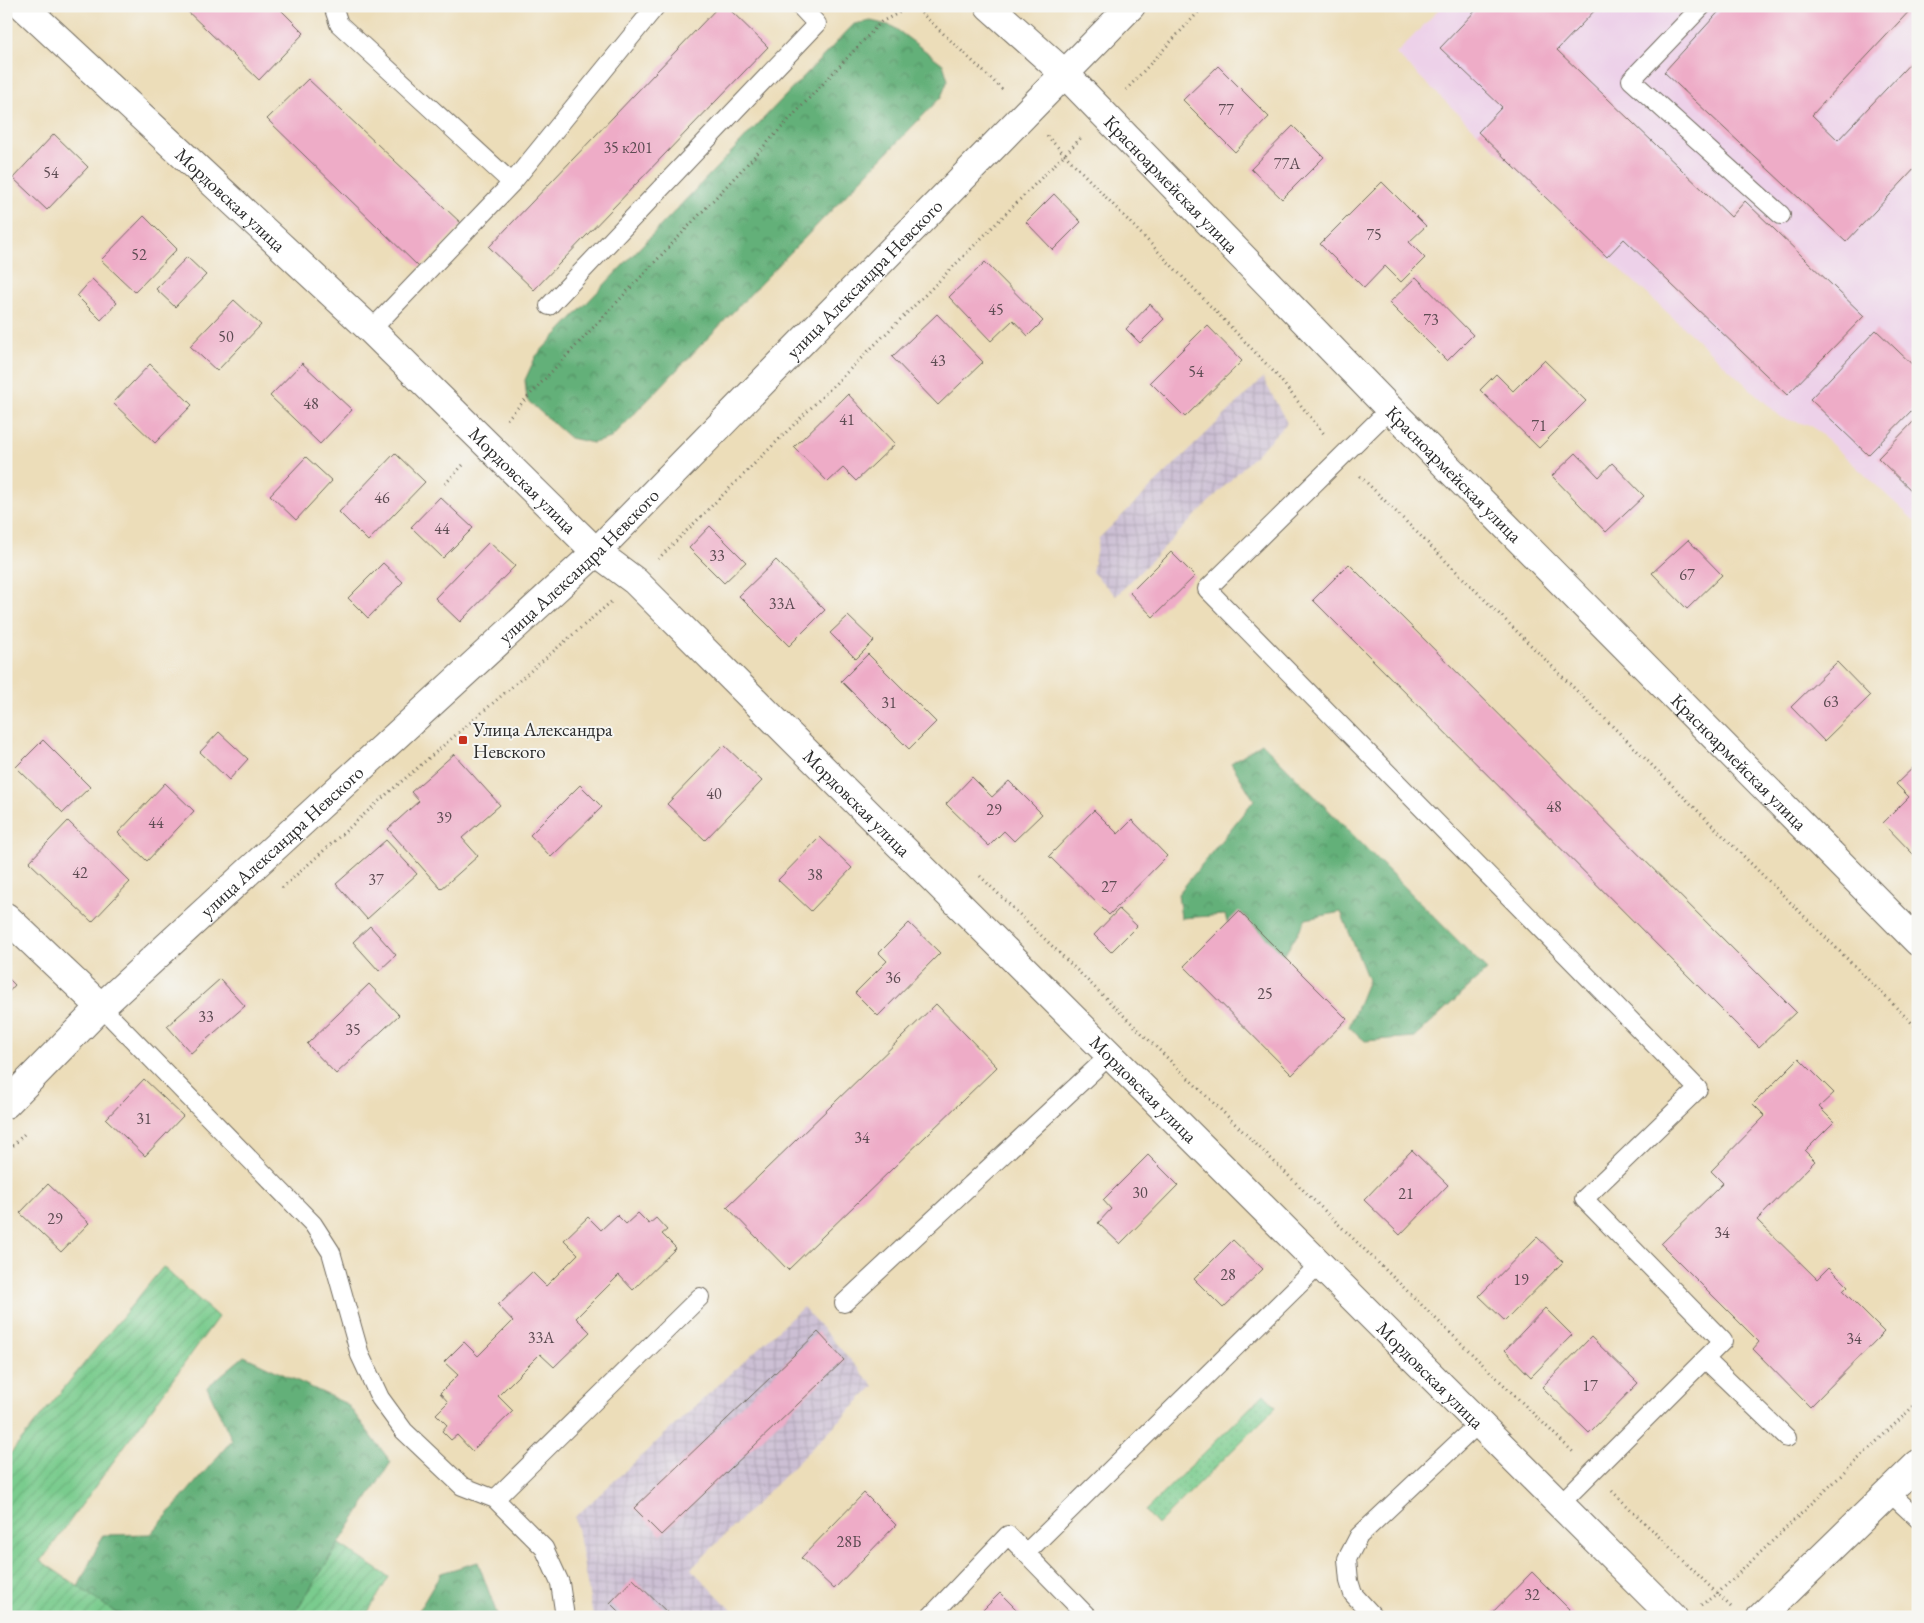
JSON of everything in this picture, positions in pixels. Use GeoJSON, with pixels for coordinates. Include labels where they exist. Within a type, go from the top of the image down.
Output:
{"type":"FeatureCollection","features":[{"type":"Feature","properties":{"kind":"street","name":"Мордовская улица"},"geometry":{"type":"LineString","coordinates":[[23,6],[371,330],[596,552],[636,581],[1560,1504],[1683,1614]]}},
{"type":"Feature","properties":{"kind":"street","name":"Красноармейская улица"},"geometry":{"type":"LineString","coordinates":[[989,6],[1064,74],[1390,409],[1918,942]]}},
{"type":"Feature","properties":{"kind":"street","name":"улица Александра Невского"},"geometry":{"type":"LineString","coordinates":[[6,1104],[100,1007],[596,552],[1131,6]]}},
{"type":"Feature","properties":{"kind":"street"},"geometry":{"type":"LineString","coordinates":[[6,917],[100,1007]]}},
{"type":"Feature","properties":{"kind":"street"},"geometry":{"type":"LineString","coordinates":[[1761,1617],[1918,1464]]}},
{"type":"Feature","properties":{"kind":"lane"},"geometry":{"type":"LineString","coordinates":[[333,6],[339,24],[512,183]]}},
{"type":"Feature","properties":{"kind":"lane"},"geometry":{"type":"LineString","coordinates":[[371,330],[512,183],[656,6]]}},
{"type":"Feature","properties":{"kind":"lane"},"geometry":{"type":"LineString","coordinates":[[549,306],[817,24],[800,6]]}},
{"type":"Feature","properties":{"kind":"lane"},"geometry":{"type":"LineString","coordinates":[[1702,6],[1631,80],[1781,215]]}},
{"type":"Feature","properties":{"kind":"lane"},"geometry":{"type":"LineString","coordinates":[[1390,409],[1207,589],[1698,1089],[1584,1199],[1723,1341],[1560,1504]]}},
{"type":"Feature","properties":{"kind":"lane"},"geometry":{"type":"LineString","coordinates":[[100,1007],[313,1224],[331,1252],[360,1355],[380,1398],[404,1432],[462,1486],[494,1500],[544,1548],[560,1583],[565,1617]]}},
{"type":"Feature","properties":{"kind":"lane"},"geometry":{"type":"LineString","coordinates":[[844,1303],[1110,1055]]}},
{"type":"Feature","properties":{"kind":"lane"},"geometry":{"type":"LineString","coordinates":[[1026,1553],[1320,1264]]}},
{"type":"Feature","properties":{"kind":"lane"},"geometry":{"type":"LineString","coordinates":[[494,1500],[700,1297]]}},
{"type":"Feature","properties":{"kind":"lane"},"geometry":{"type":"LineString","coordinates":[[1705,1359],[1787,1438]]}},
{"type":"Feature","properties":{"kind":"lane"},"geometry":{"type":"LineString","coordinates":[[1374,1617],[1353,1594],[1349,1582],[1347,1560],[1359,1536],[1479,1423]]}},
{"type":"Feature","properties":{"kind":"lane"},"geometry":{"type":"LineString","coordinates":[[1888,1492],[1918,1518]]}},
{"type":"Feature","properties":{"kind":"lane"},"geometry":{"type":"LineString","coordinates":[[930,1617],[1008,1535],[1088,1617]]}},
{"type":"Feature","properties":{"kind":"path"},"geometry":{"type":"LineString","coordinates":[[445,484],[881,22],[913,6],[1026,112],[1274,372],[1341,456],[1918,1029]]}},
{"type":"Feature","properties":{"kind":"path"},"geometry":{"type":"LineString","coordinates":[[978,874],[1718,1593]]}},
{"type":"Feature","properties":{"kind":"path"},"geometry":{"type":"LineString","coordinates":[[1683,1614],[1718,1593],[1918,1402]]}},
{"type":"Feature","properties":{"kind":"shaded area"},"geometry":{"type":"Polygon","coordinates":[[[1442,6],[1918,6],[1918,524],[1812,426],[1782,418],[1607,257],[1396,54],[1442,6]]]}},
{"type":"Feature","properties":{"kind":"shaded area"},"geometry":{"type":"Polygon","coordinates":[[[1263,378],[1287,423],[1116,596],[1092,572],[1099,538],[1263,378]]]}},
{"type":"Feature","properties":{"kind":"shaded area"},"geometry":{"type":"Polygon","coordinates":[[[803,1307],[874,1386],[691,1569],[739,1617],[593,1617],[575,1517],[803,1307]]]}},
{"type":"Feature","properties":{"kind":"green space"},"geometry":{"type":"Polygon","coordinates":[[[871,21],[892,26],[943,64],[948,80],[941,97],[611,438],[593,443],[570,438],[527,400],[525,380],[536,356],[854,24],[871,21]]]}},
{"type":"Feature","properties":{"kind":"green space"},"geometry":{"type":"Polygon","coordinates":[[[1262,743],[1487,970],[1415,1037],[1365,1041],[1349,1027],[1368,980],[1341,912],[1306,919],[1282,959],[1237,953],[1225,915],[1181,918],[1178,894],[1254,800],[1231,763],[1262,743]]]}},
{"type":"Feature","properties":{"kind":"green space"},"geometry":{"type":"Polygon","coordinates":[[[163,1267],[218,1317],[41,1561],[122,1617],[6,1617],[6,1459],[163,1267]]]}},
{"type":"Feature","properties":{"kind":"green space"},"geometry":{"type":"Polygon","coordinates":[[[244,1356],[347,1404],[391,1462],[292,1617],[122,1617],[78,1587],[103,1535],[151,1534],[232,1440],[207,1387],[244,1356]]]}},
{"type":"Feature","properties":{"kind":"green space"},"geometry":{"type":"Polygon","coordinates":[[[1264,1394],[1276,1407],[1157,1525],[1145,1511],[1264,1394]]]}},
{"type":"Feature","properties":{"kind":"green space"},"geometry":{"type":"Polygon","coordinates":[[[339,1544],[389,1577],[365,1617],[292,1617],[339,1544]]]}},
{"type":"Feature","properties":{"kind":"green space"},"geometry":{"type":"Polygon","coordinates":[[[478,1562],[498,1617],[415,1617],[441,1573],[478,1562]]]}},
{"type":"Feature","properties":{"kind":"building"},"geometry":{"type":"Polygon","coordinates":[[[182,6],[277,6],[304,33],[259,80],[182,6]]]}},
{"type":"Feature","properties":{"kind":"building"},"geometry":{"type":"Polygon","coordinates":[[[719,6],[726,6],[768,47],[534,290],[489,247],[719,6]]]}},
{"type":"Feature","properties":{"kind":"building"},"geometry":{"type":"Polygon","coordinates":[[[1480,6],[1599,6],[1557,50],[1731,217],[1745,201],[1864,316],[1787,395],[1624,239],[1607,257],[1478,132],[1502,107],[1440,48],[1480,6]]]}},
{"type":"Feature","properties":{"kind":"building"},"geometry":{"type":"Polygon","coordinates":[[[1724,6],[1914,6],[1812,115],[1838,140],[1918,55],[1918,165],[1846,242],[1664,72],[1724,6]]]}},
{"type":"Feature","properties":{"kind":"building"},"geometry":{"type":"Polygon","coordinates":[[[1218,66],[1269,117],[1235,152],[1183,100],[1218,66]]]}},
{"type":"Feature","properties":{"kind":"building"},"geometry":{"type":"Polygon","coordinates":[[[308,79],[462,224],[419,267],[267,119],[308,79]]]}},
{"type":"Feature","properties":{"kind":"building"},"geometry":{"type":"Polygon","coordinates":[[[1293,126],[1324,157],[1282,199],[1251,169],[1293,126]]]}},
{"type":"Feature","properties":{"kind":"building"},"geometry":{"type":"Polygon","coordinates":[[[54,134],[88,167],[47,210],[13,178],[54,134]]]}},
{"type":"Feature","properties":{"kind":"building"},"geometry":{"type":"Polygon","coordinates":[[[1382,182],[1426,226],[1409,242],[1425,258],[1401,282],[1385,266],[1364,288],[1320,244],[1382,182]]]}},
{"type":"Feature","properties":{"kind":"building"},"geometry":{"type":"Polygon","coordinates":[[[1054,194],[1081,222],[1053,250],[1026,222],[1054,194]]]}},
{"type":"Feature","properties":{"kind":"building"},"geometry":{"type":"Polygon","coordinates":[[[144,216],[177,249],[135,292],[101,260],[144,216]]]}},
{"type":"Feature","properties":{"kind":"building"},"geometry":{"type":"Polygon","coordinates":[[[187,257],[206,275],[175,307],[156,289],[187,257]]]}},
{"type":"Feature","properties":{"kind":"building"},"geometry":{"type":"Polygon","coordinates":[[[985,262],[1043,321],[1028,336],[1013,320],[991,341],[949,297],[985,262]]]}},
{"type":"Feature","properties":{"kind":"building"},"geometry":{"type":"Polygon","coordinates":[[[1416,277],[1473,335],[1447,361],[1389,303],[1416,277]]]}},
{"type":"Feature","properties":{"kind":"building"},"geometry":{"type":"Polygon","coordinates":[[[92,279],[117,303],[101,320],[77,296],[92,279]]]}},
{"type":"Feature","properties":{"kind":"building"},"geometry":{"type":"Polygon","coordinates":[[[234,300],[261,325],[217,371],[190,346],[234,300]]]}},
{"type":"Feature","properties":{"kind":"building"},"geometry":{"type":"Polygon","coordinates":[[[1150,304],[1164,319],[1140,343],[1126,329],[1150,304]]]}},
{"type":"Feature","properties":{"kind":"building"},"geometry":{"type":"Polygon","coordinates":[[[937,314],[983,362],[938,405],[892,357],[937,314]]]}},
{"type":"Feature","properties":{"kind":"building"},"geometry":{"type":"Polygon","coordinates":[[[1207,325],[1242,361],[1185,417],[1150,382],[1207,325]]]}},
{"type":"Feature","properties":{"kind":"building"},"geometry":{"type":"Polygon","coordinates":[[[1876,330],[1918,370],[1918,404],[1868,455],[1810,399],[1876,330]]]}},
{"type":"Feature","properties":{"kind":"building"},"geometry":{"type":"Polygon","coordinates":[[[1544,360],[1586,401],[1539,448],[1480,390],[1496,374],[1513,391],[1544,360]]]}},
{"type":"Feature","properties":{"kind":"building"},"geometry":{"type":"Polygon","coordinates":[[[302,363],[352,410],[320,444],[270,396],[302,363]]]}},
{"type":"Feature","properties":{"kind":"building"},"geometry":{"type":"Polygon","coordinates":[[[150,364],[192,405],[155,443],[113,403],[150,364]]]}},
{"type":"Feature","properties":{"kind":"building"},"geometry":{"type":"Polygon","coordinates":[[[848,394],[895,444],[856,481],[843,468],[828,482],[794,447],[848,394]]]}},
{"type":"Feature","properties":{"kind":"building"},"geometry":{"type":"Polygon","coordinates":[[[1918,417],[1918,497],[1878,458],[1918,417]]]}},
{"type":"Feature","properties":{"kind":"building"},"geometry":{"type":"Polygon","coordinates":[[[395,453],[425,482],[368,541],[339,512],[395,453]]]}},
{"type":"Feature","properties":{"kind":"building"},"geometry":{"type":"Polygon","coordinates":[[[1576,453],[1599,477],[1612,463],[1644,496],[1606,532],[1552,476],[1576,453]]]}},
{"type":"Feature","properties":{"kind":"building"},"geometry":{"type":"Polygon","coordinates":[[[306,457],[332,481],[296,520],[270,495],[306,457]]]}},
{"type":"Feature","properties":{"kind":"building"},"geometry":{"type":"Polygon","coordinates":[[[440,497],[473,528],[443,558],[411,527],[440,497]]]}},
{"type":"Feature","properties":{"kind":"building"},"geometry":{"type":"Polygon","coordinates":[[[710,526],[746,562],[724,583],[689,548],[710,526]]]}},
{"type":"Feature","properties":{"kind":"building"},"geometry":{"type":"Polygon","coordinates":[[[1688,540],[1722,575],[1687,609],[1652,573],[1688,540]]]}},
{"type":"Feature","properties":{"kind":"building"},"geometry":{"type":"Polygon","coordinates":[[[489,542],[515,566],[460,622],[435,598],[489,542]]]}},
{"type":"Feature","properties":{"kind":"building"},"geometry":{"type":"Polygon","coordinates":[[[1171,552],[1195,576],[1153,617],[1130,593],[1171,552]]]}},
{"type":"Feature","properties":{"kind":"building"},"geometry":{"type":"Polygon","coordinates":[[[776,560],[825,610],[789,646],[739,596],[776,560]]]}},
{"type":"Feature","properties":{"kind":"building"},"geometry":{"type":"Polygon","coordinates":[[[383,563],[403,582],[368,618],[348,598],[383,563]]]}},
{"type":"Feature","properties":{"kind":"building"},"geometry":{"type":"Polygon","coordinates":[[[1349,564],[1796,1012],[1759,1047],[1313,600],[1349,564]]]}},
{"type":"Feature","properties":{"kind":"building"},"geometry":{"type":"Polygon","coordinates":[[[848,616],[874,641],[856,659],[830,633],[848,616]]]}},
{"type":"Feature","properties":{"kind":"building"},"geometry":{"type":"Polygon","coordinates":[[[868,654],[936,722],[909,749],[841,681],[868,654]]]}},
{"type":"Feature","properties":{"kind":"building"},"geometry":{"type":"Polygon","coordinates":[[[1837,662],[1870,696],[1824,741],[1791,707],[1837,662]]]}},
{"type":"Feature","properties":{"kind":"building"},"geometry":{"type":"Polygon","coordinates":[[[219,732],[248,759],[229,780],[200,752],[219,732]]]}},
{"type":"Feature","properties":{"kind":"building"},"geometry":{"type":"Polygon","coordinates":[[[43,740],[90,787],[63,813],[16,767],[43,740]]]}},
{"type":"Feature","properties":{"kind":"building"},"geometry":{"type":"Polygon","coordinates":[[[724,745],[762,781],[705,840],[667,804],[724,745]]]}},
{"type":"Feature","properties":{"kind":"building"},"geometry":{"type":"Polygon","coordinates":[[[454,754],[500,805],[462,838],[478,856],[441,889],[388,829],[419,801],[411,792],[454,754]]]}},
{"type":"Feature","properties":{"kind":"building"},"geometry":{"type":"Polygon","coordinates":[[[1918,763],[1918,851],[1914,855],[1883,823],[1909,797],[1896,784],[1918,763]]]}},
{"type":"Feature","properties":{"kind":"building"},"geometry":{"type":"Polygon","coordinates":[[[972,777],[992,797],[1009,781],[1042,814],[1014,841],[1004,831],[989,846],[946,804],[972,777]]]}},
{"type":"Feature","properties":{"kind":"building"},"geometry":{"type":"Polygon","coordinates":[[[165,783],[194,811],[147,861],[118,833],[165,783]]]}},
{"type":"Feature","properties":{"kind":"building"},"geometry":{"type":"Polygon","coordinates":[[[580,785],[602,807],[551,857],[530,835],[580,785]]]}},
{"type":"Feature","properties":{"kind":"building"},"geometry":{"type":"Polygon","coordinates":[[[1094,810],[1118,834],[1132,820],[1167,856],[1109,915],[1049,856],[1094,810]]]}},
{"type":"Feature","properties":{"kind":"building"},"geometry":{"type":"Polygon","coordinates":[[[68,821],[130,882],[92,922],[29,862],[68,821]]]}},
{"type":"Feature","properties":{"kind":"building"},"geometry":{"type":"Polygon","coordinates":[[[820,837],[852,868],[811,911],[778,880],[820,837]]]}},
{"type":"Feature","properties":{"kind":"building"},"geometry":{"type":"Polygon","coordinates":[[[386,840],[417,874],[367,919],[336,884],[386,840]]]}},
{"type":"Feature","properties":{"kind":"building"},"geometry":{"type":"Polygon","coordinates":[[[1119,909],[1137,926],[1111,952],[1094,935],[1119,909]]]}},
{"type":"Feature","properties":{"kind":"building"},"geometry":{"type":"Polygon","coordinates":[[[1239,911],[1347,1019],[1292,1075],[1184,966],[1239,911]]]}},
{"type":"Feature","properties":{"kind":"building"},"geometry":{"type":"Polygon","coordinates":[[[909,923],[940,953],[878,1016],[855,993],[887,961],[879,953],[909,923]]]}},
{"type":"Feature","properties":{"kind":"building"},"geometry":{"type":"Polygon","coordinates":[[[370,926],[396,955],[379,971],[353,942],[370,926]]]}},
{"type":"Feature","properties":{"kind":"building"},"geometry":{"type":"Polygon","coordinates":[[[6,976],[15,985],[6,995],[6,976]]]}},
{"type":"Feature","properties":{"kind":"building"},"geometry":{"type":"Polygon","coordinates":[[[220,979],[245,1006],[191,1053],[167,1026],[220,979]]]}},
{"type":"Feature","properties":{"kind":"building"},"geometry":{"type":"Polygon","coordinates":[[[369,984],[399,1015],[336,1074],[307,1044],[369,984]]]}},
{"type":"Feature","properties":{"kind":"building"},"geometry":{"type":"Polygon","coordinates":[[[936,1004],[997,1067],[788,1270],[727,1207],[936,1004]]]}},
{"type":"Feature","properties":{"kind":"building"},"geometry":{"type":"Polygon","coordinates":[[[1799,1058],[1834,1093],[1819,1107],[1834,1122],[1805,1151],[1815,1161],[1757,1220],[1817,1279],[1829,1267],[1848,1286],[1843,1291],[1884,1332],[1810,1407],[1753,1349],[1759,1342],[1661,1244],[1723,1183],[1711,1171],[1765,1116],[1753,1104],[1799,1058]]]}},
{"type":"Feature","properties":{"kind":"building"},"geometry":{"type":"Polygon","coordinates":[[[144,1079],[183,1116],[145,1156],[106,1119],[144,1079]]]}},
{"type":"Feature","properties":{"kind":"building"},"geometry":{"type":"Polygon","coordinates":[[[1412,1150],[1448,1185],[1400,1235],[1364,1200],[1412,1150]]]}},
{"type":"Feature","properties":{"kind":"building"},"geometry":{"type":"Polygon","coordinates":[[[1148,1155],[1178,1185],[1120,1244],[1098,1223],[1111,1209],[1103,1200],[1148,1155]]]}},
{"type":"Feature","properties":{"kind":"building"},"geometry":{"type":"Polygon","coordinates":[[[48,1184],[89,1223],[61,1252],[20,1213],[48,1184]]]}},
{"type":"Feature","properties":{"kind":"building"},"geometry":{"type":"Polygon","coordinates":[[[638,1213],[649,1224],[656,1218],[667,1230],[662,1234],[676,1248],[633,1290],[619,1275],[576,1318],[590,1332],[554,1367],[540,1354],[498,1396],[513,1411],[472,1451],[457,1435],[451,1440],[442,1431],[447,1425],[436,1414],[448,1402],[440,1393],[458,1375],[444,1362],[464,1342],[478,1356],[513,1321],[498,1305],[532,1272],[546,1286],[578,1254],[564,1240],[588,1217],[601,1230],[617,1215],[626,1224],[638,1213]]]}},
{"type":"Feature","properties":{"kind":"building"},"geometry":{"type":"Polygon","coordinates":[[[1537,1237],[1563,1262],[1505,1321],[1479,1296],[1537,1237]]]}},
{"type":"Feature","properties":{"kind":"building"},"geometry":{"type":"Polygon","coordinates":[[[1233,1240],[1263,1269],[1223,1308],[1194,1279],[1233,1240]]]}},
{"type":"Feature","properties":{"kind":"building"},"geometry":{"type":"Polygon","coordinates":[[[1545,1308],[1572,1335],[1531,1377],[1505,1350],[1545,1308]]]}},
{"type":"Feature","properties":{"kind":"building"},"geometry":{"type":"Polygon","coordinates":[[[818,1332],[844,1360],[661,1535],[634,1508],[818,1332]]]}},
{"type":"Feature","properties":{"kind":"building"},"geometry":{"type":"Polygon","coordinates":[[[1591,1337],[1638,1383],[1589,1433],[1542,1387],[1591,1337]]]}},
{"type":"Feature","properties":{"kind":"building"},"geometry":{"type":"Polygon","coordinates":[[[864,1493],[896,1525],[834,1589],[801,1558],[864,1493]]]}},
{"type":"Feature","properties":{"kind":"building"},"geometry":{"type":"Polygon","coordinates":[[[1532,1572],[1577,1617],[1488,1617],[1532,1572]]]}},
{"type":"Feature","properties":{"kind":"building"},"geometry":{"type":"Polygon","coordinates":[[[633,1579],[672,1617],[624,1617],[610,1603],[633,1579]]]}},
{"type":"Feature","properties":{"kind":"building"},"geometry":{"type":"Polygon","coordinates":[[[1000,1593],[1024,1617],[976,1617],[1000,1593]]]}},
{"type":"Feature","properties":{"kind":"place","name":"Улица Александра Невского"},"geometry":{"type":"Point","coordinates":[463,740]}}]}
